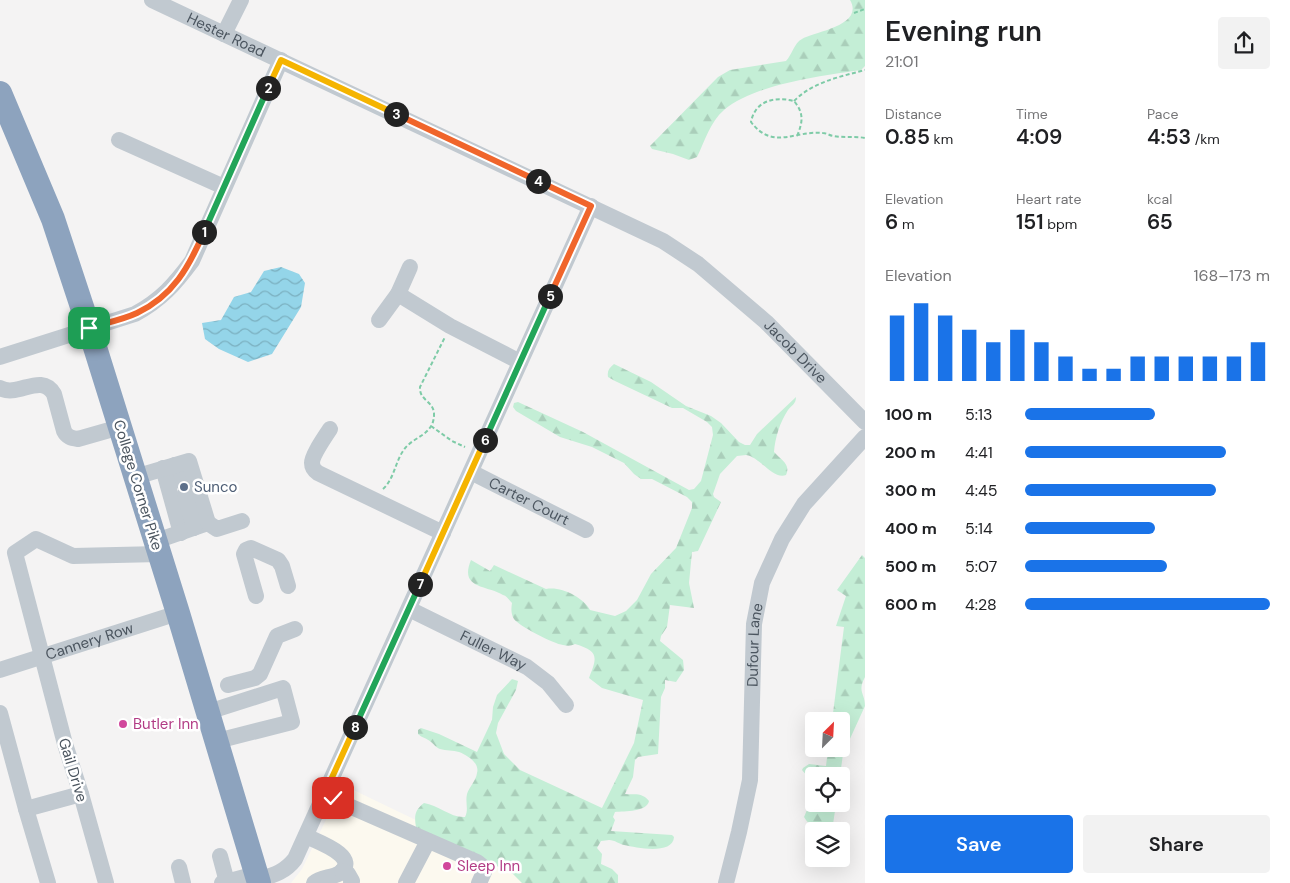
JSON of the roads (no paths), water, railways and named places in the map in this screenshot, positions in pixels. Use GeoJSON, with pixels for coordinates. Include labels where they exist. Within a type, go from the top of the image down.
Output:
{"type":"FeatureCollection","features":[{"type":"Feature","properties":{"kind":"highway","name":"College Corner Pike"},"geometry":{"type":"LineString","coordinates":[[0,93],[52,219],[89,328],[178,613],[258,879]]}},
{"type":"Feature","properties":{"kind":"street","name":"Hester Road"},"geometry":{"type":"LineString","coordinates":[[152,0],[591,206]]}},
{"type":"Feature","properties":{"kind":"street"},"geometry":{"type":"LineString","coordinates":[[224,34],[241,0]]}},
{"type":"Feature","properties":{"kind":"street"},"geometry":{"type":"LineString","coordinates":[[0,358],[136,314],[152,304],[176,284],[192,261],[281,60]]}},
{"type":"Feature","properties":{"kind":"street"},"geometry":{"type":"LineString","coordinates":[[119,140],[224,187]]}},
{"type":"Feature","properties":{"kind":"street"},"geometry":{"type":"LineString","coordinates":[[220,856],[225,882],[258,879],[280,873],[289,867],[295,859],[591,206]]}},
{"type":"Feature","properties":{"kind":"street","name":"Jacob Drive"},"geometry":{"type":"LineString","coordinates":[[591,206],[627,225],[656,248],[692,272],[722,285],[766,322],[865,422]]}},
{"type":"Feature","properties":{"kind":"street"},"geometry":{"type":"LineString","coordinates":[[379,320],[398,294],[410,267]]}},
{"type":"Feature","properties":{"kind":"street"},"geometry":{"type":"LineString","coordinates":[[398,294],[450,326],[520,362]]}},
{"type":"Feature","properties":{"kind":"street"},"geometry":{"type":"LineString","coordinates":[[0,388],[12,390],[40,384],[46,385],[54,394],[64,431],[71,438],[78,439],[120,427]]}},
{"type":"Feature","properties":{"kind":"street"},"geometry":{"type":"LineString","coordinates":[[330,429],[313,457],[313,469],[318,474],[443,533]]}},
{"type":"Feature","properties":{"kind":"street","name":"Dufour Lane"},"geometry":{"type":"LineString","coordinates":[[725,883],[740,832],[750,780],[754,624],[762,583],[782,539],[804,504],[865,437]]}},
{"type":"Feature","properties":{"kind":"street"},"geometry":{"type":"LineString","coordinates":[[135,477],[189,460],[194,528]]}},
{"type":"Feature","properties":{"kind":"street"},"geometry":{"type":"LineString","coordinates":[[169,467],[182,488],[194,528]]}},
{"type":"Feature","properties":{"kind":"street"},"geometry":{"type":"LineString","coordinates":[[169,467],[194,528]]}},
{"type":"Feature","properties":{"kind":"street","name":"Carter Court"},"geometry":{"type":"LineString","coordinates":[[470,472],[586,530]]}},
{"type":"Feature","properties":{"kind":"street"},"geometry":{"type":"LineString","coordinates":[[158,548],[194,528],[217,529],[242,521]]}},
{"type":"Feature","properties":{"kind":"street","name":"Gail Drive"},"geometry":{"type":"LineString","coordinates":[[106,883],[41,657],[16,553],[36,539],[73,556],[158,548]]}},
{"type":"Feature","properties":{"kind":"street"},"geometry":{"type":"LineString","coordinates":[[256,596],[244,554],[246,550],[251,548],[257,549],[278,560],[282,566],[288,586]]}},
{"type":"Feature","properties":{"kind":"street","name":"Fuller Way"},"geometry":{"type":"LineString","coordinates":[[409,609],[527,666],[548,683],[566,705]]}},
{"type":"Feature","properties":{"kind":"street","name":"Cannery Row"},"geometry":{"type":"LineString","coordinates":[[0,670],[178,613]]}},
{"type":"Feature","properties":{"kind":"street"},"geometry":{"type":"LineString","coordinates":[[228,685],[255,678],[260,674],[277,636],[295,629]]}},
{"type":"Feature","properties":{"kind":"street"},"geometry":{"type":"LineString","coordinates":[[254,652],[271,650]]}},
{"type":"Feature","properties":{"kind":"street"},"geometry":{"type":"LineString","coordinates":[[208,712],[283,688],[292,722],[217,741]]}},
{"type":"Feature","properties":{"kind":"street"},"geometry":{"type":"LineString","coordinates":[[0,714],[48,883]]}},
{"type":"Feature","properties":{"kind":"street"},"geometry":{"type":"LineString","coordinates":[[26,809],[81,794]]}},
{"type":"Feature","properties":{"kind":"street"},"geometry":{"type":"LineString","coordinates":[[324,795],[477,862],[482,866],[484,872],[480,883]]}},
{"type":"Feature","properties":{"kind":"street"},"geometry":{"type":"LineString","coordinates":[[306,836],[339,852],[344,860],[350,880],[314,883]]}},
{"type":"Feature","properties":{"kind":"street"},"geometry":{"type":"LineString","coordinates":[[406,883],[428,841]]}},
{"type":"Feature","properties":{"kind":"water"},"geometry":{"type":"Polygon","coordinates":[[[281,267],[299,274],[305,283],[301,307],[272,354],[248,362],[219,349],[205,339],[202,323],[221,320],[234,297],[251,292],[264,271],[281,267]]]}},
{"type":"Feature","properties":{"kind":"place","name":"Sunco"},"geometry":{"type":"Point","coordinates":[184,487]}},
{"type":"Feature","properties":{"kind":"place","name":"Butler Inn"},"geometry":{"type":"Point","coordinates":[123,724]}},
{"type":"Feature","properties":{"kind":"place","name":"Sleep Inn"},"geometry":{"type":"Point","coordinates":[447,866]}}]}
